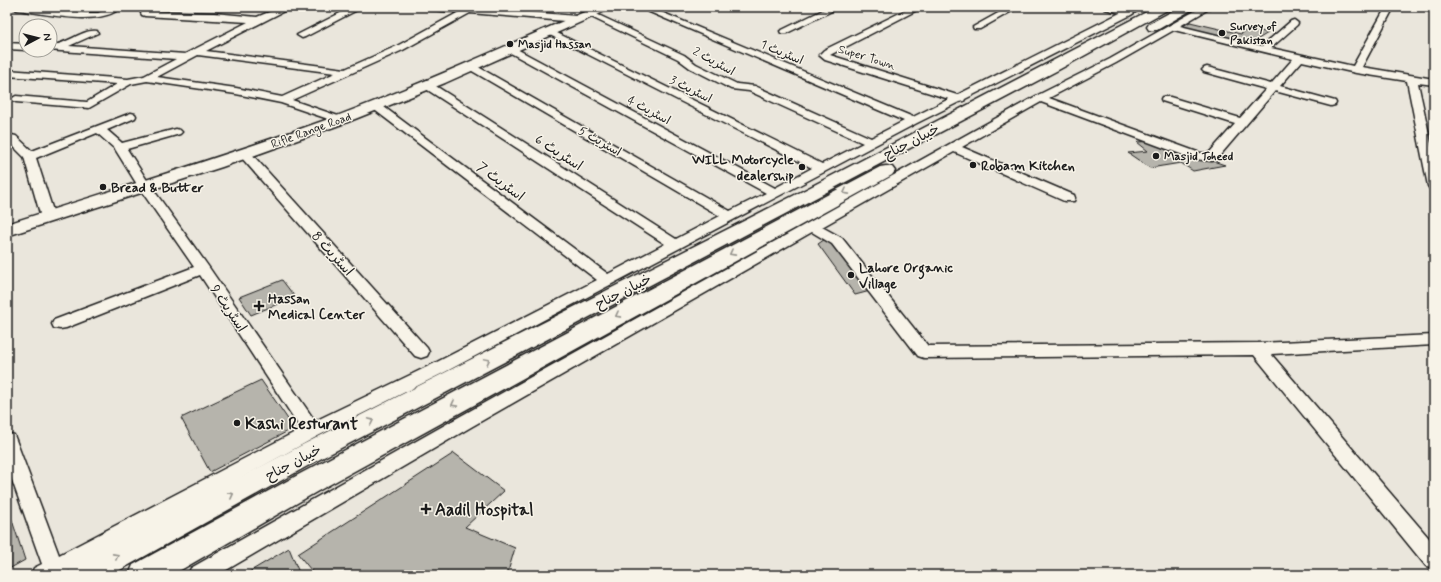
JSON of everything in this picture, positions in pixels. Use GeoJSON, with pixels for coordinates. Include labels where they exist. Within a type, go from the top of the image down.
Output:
{"type":"FeatureCollection","features":[{"type":"Feature","properties":{"kind":"main road","name":"Rifle Range Road"},"geometry":{"type":"LineString","coordinates":[[7,230],[245,154],[340,120],[606,7]]}},
{"type":"Feature","properties":{"kind":"main road","name":"خیبان جناح"},"geometry":{"type":"LineString","coordinates":[[83,575],[304,456],[834,182],[1165,7]]}},
{"type":"Feature","properties":{"kind":"main road","name":"خیبان جناح"},"geometry":{"type":"LineString","coordinates":[[144,575],[308,483],[1189,7]]}},
{"type":"Feature","properties":{"kind":"street"},"geometry":{"type":"LineString","coordinates":[[52,12],[61,7]]}},
{"type":"Feature","properties":{"kind":"street"},"geometry":{"type":"LineString","coordinates":[[23,8],[92,16],[117,7]]}},
{"type":"Feature","properties":{"kind":"street"},"geometry":{"type":"LineString","coordinates":[[7,73],[128,82],[147,78],[258,20],[288,7]]}},
{"type":"Feature","properties":{"kind":"street"},"geometry":{"type":"LineString","coordinates":[[302,35],[358,7]]}},
{"type":"Feature","properties":{"kind":"street","name":"اسٹریٹ 2"},"geometry":{"type":"LineString","coordinates":[[428,7],[582,17],[681,57],[693,66],[735,87],[751,88],[873,143]]}},
{"type":"Feature","properties":{"kind":"street","name":"اسٹریٹ 1"},"geometry":{"type":"LineString","coordinates":[[642,7],[913,121]]}},
{"type":"Feature","properties":{"kind":"street"},"geometry":{"type":"LineString","coordinates":[[784,31],[834,7]]}},
{"type":"Feature","properties":{"kind":"street","name":"Super Town"},"geometry":{"type":"LineString","coordinates":[[918,7],[827,52],[824,55],[828,58],[960,99]]}},
{"type":"Feature","properties":{"kind":"street"},"geometry":{"type":"LineString","coordinates":[[977,27],[1015,7]]}},
{"type":"Feature","properties":{"kind":"street"},"geometry":{"type":"LineString","coordinates":[[1108,7],[1128,13]]}},
{"type":"Feature","properties":{"kind":"street"},"geometry":{"type":"LineString","coordinates":[[7,440],[48,572],[312,431],[676,246],[730,216],[913,121],[960,99],[1139,7]]}},
{"type":"Feature","properties":{"kind":"street"},"geometry":{"type":"LineString","coordinates":[[199,575],[465,422],[1040,98],[1113,61],[1208,7]]}},
{"type":"Feature","properties":{"kind":"street"},"geometry":{"type":"LineString","coordinates":[[1356,70],[1390,7]]}},
{"type":"Feature","properties":{"kind":"street"},"geometry":{"type":"LineString","coordinates":[[284,100],[400,48],[469,10]]}},
{"type":"Feature","properties":{"kind":"street"},"geometry":{"type":"LineString","coordinates":[[145,13],[214,16],[258,20]]}},
{"type":"Feature","properties":{"kind":"street"},"geometry":{"type":"LineString","coordinates":[[1264,50],[1294,23]]}},
{"type":"Feature","properties":{"kind":"street"},"geometry":{"type":"LineString","coordinates":[[1172,27],[1264,50],[1356,70],[1434,82]]}},
{"type":"Feature","properties":{"kind":"street","name":"اسٹریٹ 3"},"geometry":{"type":"LineString","coordinates":[[548,32],[823,169]]}},
{"type":"Feature","properties":{"kind":"street"},"geometry":{"type":"LineString","coordinates":[[58,46],[94,33]]}},
{"type":"Feature","properties":{"kind":"street"},"geometry":{"type":"LineString","coordinates":[[7,46],[18,47]]}},
{"type":"Feature","properties":{"kind":"street"},"geometry":{"type":"LineString","coordinates":[[58,48],[186,57]]}},
{"type":"Feature","properties":{"kind":"street","name":"اسٹریٹ 4"},"geometry":{"type":"LineString","coordinates":[[510,49],[776,193]]}},
{"type":"Feature","properties":{"kind":"street"},"geometry":{"type":"LineString","coordinates":[[195,52],[347,72]]}},
{"type":"Feature","properties":{"kind":"street"},"geometry":{"type":"LineString","coordinates":[[1040,98],[1170,146],[1207,157],[1212,157],[1299,58]]}},
{"type":"Feature","properties":{"kind":"street","name":"اسٹریٹ 5"},"geometry":{"type":"LineString","coordinates":[[470,66],[730,216]]}},
{"type":"Feature","properties":{"kind":"street"},"geometry":{"type":"LineString","coordinates":[[1207,70],[1331,103]]}},
{"type":"Feature","properties":{"kind":"street"},"geometry":{"type":"LineString","coordinates":[[147,78],[236,91],[284,100],[340,120]]}},
{"type":"Feature","properties":{"kind":"street"},"geometry":{"type":"LineString","coordinates":[[1412,79],[1434,186]]}},
{"type":"Feature","properties":{"kind":"street"},"geometry":{"type":"LineString","coordinates":[[16,99],[89,105],[128,82]]}},
{"type":"Feature","properties":{"kind":"street","name":"اسٹریٹ 6"},"geometry":{"type":"LineString","coordinates":[[427,84],[676,246]]}},
{"type":"Feature","properties":{"kind":"street"},"geometry":{"type":"LineString","coordinates":[[1166,99],[1242,122]]}},
{"type":"Feature","properties":{"kind":"street","name":"اسٹریٹ 7"},"geometry":{"type":"LineString","coordinates":[[376,106],[608,281]]}},
{"type":"Feature","properties":{"kind":"street"},"geometry":{"type":"LineString","coordinates":[[30,156],[131,116]]}},
{"type":"Feature","properties":{"kind":"street","name":"اسٹریٹ 9"},"geometry":{"type":"LineString","coordinates":[[99,129],[120,147],[144,186],[203,269],[312,431]]}},
{"type":"Feature","properties":{"kind":"street"},"geometry":{"type":"LineString","coordinates":[[120,147],[176,132]]}},
{"type":"Feature","properties":{"kind":"street"},"geometry":{"type":"LineString","coordinates":[[7,137],[12,138],[30,156],[48,217]]}},
{"type":"Feature","properties":{"kind":"street"},"geometry":{"type":"LineString","coordinates":[[953,147],[1069,198]]}},
{"type":"Feature","properties":{"kind":"street","name":"اسٹریٹ 8"},"geometry":{"type":"LineString","coordinates":[[245,154],[421,352]]}},
{"type":"Feature","properties":{"kind":"street"},"geometry":{"type":"LineString","coordinates":[[813,227],[836,241],[924,352],[1258,348],[1434,340]]}},
{"type":"Feature","properties":{"kind":"street"},"geometry":{"type":"LineString","coordinates":[[60,324],[203,269]]}},
{"type":"Feature","properties":{"kind":"street"},"geometry":{"type":"LineString","coordinates":[[1258,348],[1434,559]]}},
{"type":"Feature","properties":{"kind":"building","name":"Survey of Pakistan"},"geometry":{"type":"Polygon","coordinates":[[[1190,22],[1241,34],[1250,28],[1268,33],[1250,44],[1181,27],[1190,22]]]}},
{"type":"Feature","properties":{"kind":"building","name":"Masjid Toheed"},"geometry":{"type":"Polygon","coordinates":[[[1157,141],[1180,157],[1198,156],[1225,165],[1193,171],[1181,163],[1150,168],[1128,153],[1148,151],[1137,142],[1157,141]]]}},
{"type":"Feature","properties":{"kind":"building","name":"Lahore Organic Village"},"geometry":{"type":"Polygon","coordinates":[[[828,237],[874,290],[855,295],[818,244],[828,237]]]}},
{"type":"Feature","properties":{"kind":"building","name":"Hassan Medical Center"},"geometry":{"type":"Polygon","coordinates":[[[282,280],[295,297],[251,315],[239,297],[282,280]]]}},
{"type":"Feature","properties":{"kind":"building","name":"Kashi Resturant"},"geometry":{"type":"Polygon","coordinates":[[[261,380],[294,428],[210,472],[181,418],[261,380]]]}},
{"type":"Feature","properties":{"kind":"building","name":"Aadil Hospital"},"geometry":{"type":"Polygon","coordinates":[[[454,453],[504,491],[465,527],[515,548],[507,575],[315,575],[298,554],[454,453]]]}},
{"type":"Feature","properties":{"kind":"building"},"geometry":{"type":"Polygon","coordinates":[[[7,505],[25,560],[7,570],[7,505]]]}},
{"type":"Feature","properties":{"kind":"building"},"geometry":{"type":"Polygon","coordinates":[[[289,548],[300,575],[244,575],[289,548]]]}},
{"type":"Feature","properties":{"kind":"place","name":"Survey of Pakistan"},"geometry":{"type":"Point","coordinates":[1222,33]}},
{"type":"Feature","properties":{"kind":"place","name":"Masjid Hassan"},"geometry":{"type":"Point","coordinates":[510,44]}},
{"type":"Feature","properties":{"kind":"place","name":"Masjid Toheed"},"geometry":{"type":"Point","coordinates":[1156,156]}},
{"type":"Feature","properties":{"kind":"place","name":"Robam Kitchen"},"geometry":{"type":"Point","coordinates":[973,165]}},
{"type":"Feature","properties":{"kind":"place","name":"WILL Motorcycle dealership"},"geometry":{"type":"Point","coordinates":[802,167]}},
{"type":"Feature","properties":{"kind":"place","name":"Bread & Butter"},"geometry":{"type":"Point","coordinates":[103,187]}},
{"type":"Feature","properties":{"kind":"place","name":"Lahore Organic Village"},"geometry":{"type":"Point","coordinates":[851,275]}},
{"type":"Feature","properties":{"kind":"place","name":"Hassan Medical Center"},"geometry":{"type":"Point","coordinates":[259,306]}},
{"type":"Feature","properties":{"kind":"place","name":"Kashi Resturant"},"geometry":{"type":"Point","coordinates":[237,423]}},
{"type":"Feature","properties":{"kind":"place","name":"Aadil Hospital"},"geometry":{"type":"Point","coordinates":[426,509]}}]}
